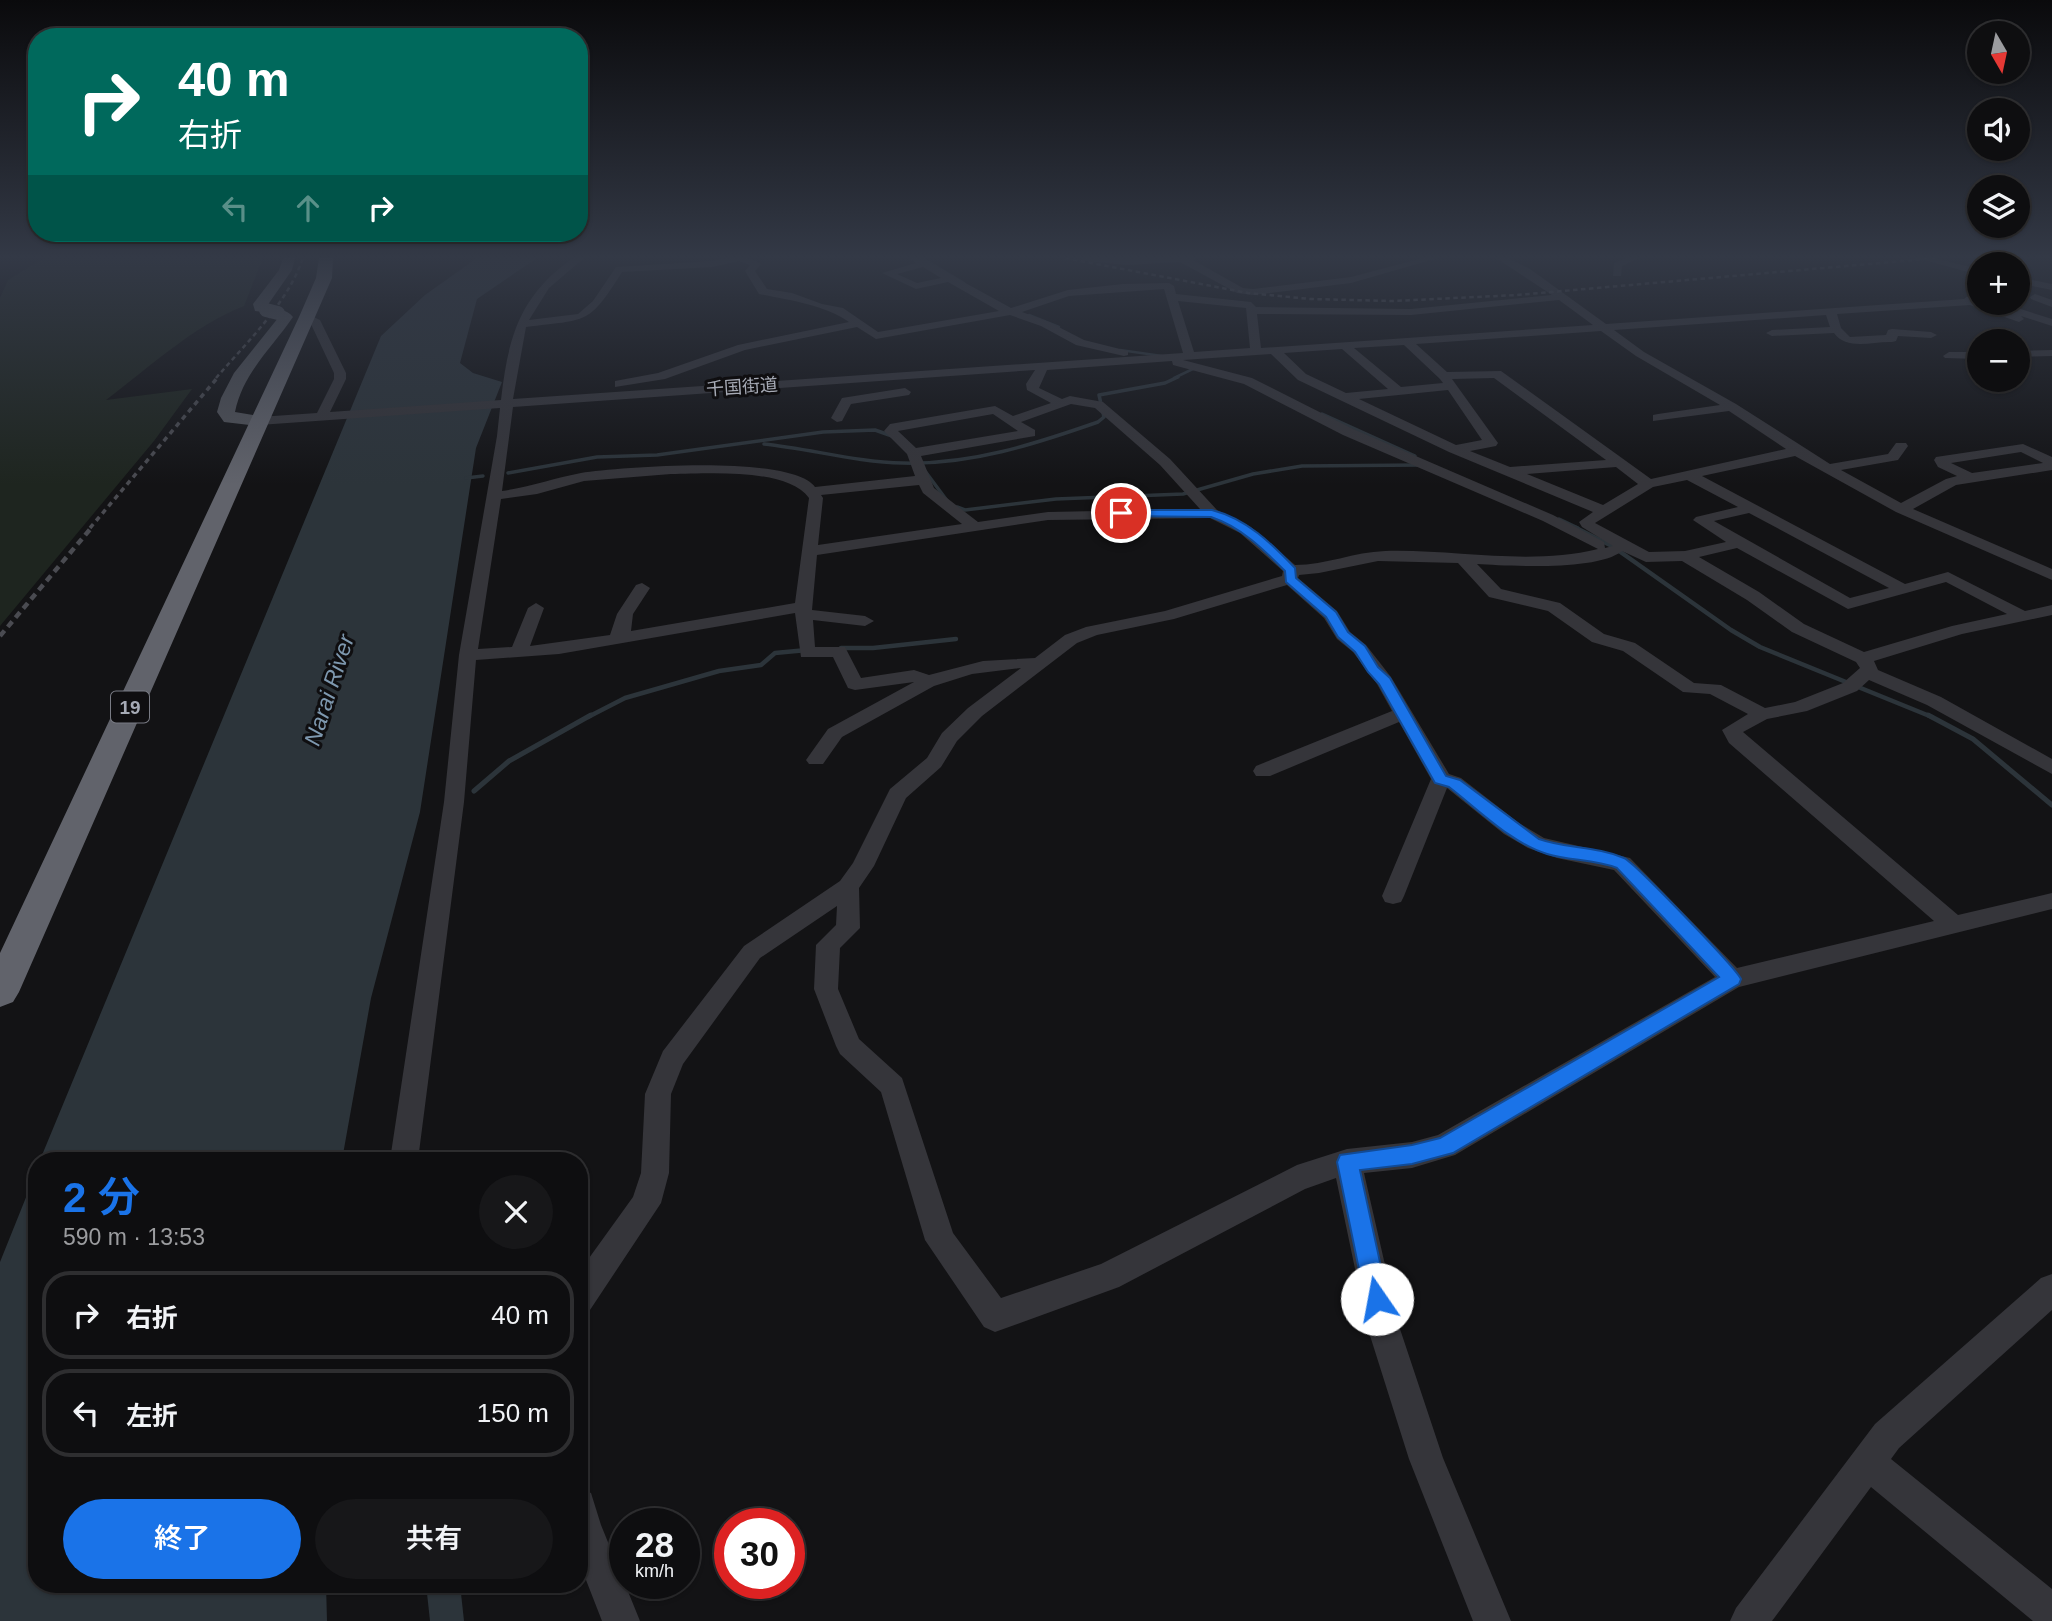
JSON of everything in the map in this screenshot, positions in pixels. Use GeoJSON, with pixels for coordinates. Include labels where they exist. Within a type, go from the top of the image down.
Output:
{"type":"FeatureCollection","features":[{"type":"Feature","properties":{"kind":"highway","name":"19"},"geometry":{"type":"LineString","coordinates":[[0,992],[259,421],[304,334]]}},
{"type":"Feature","properties":{"kind":"main road"},"geometry":{"type":"LineString","coordinates":[[259,421],[230,418],[226,412],[227,402],[240,372],[272,334]]}},
{"type":"Feature","properties":{"kind":"street"},"geometry":{"type":"LineString","coordinates":[[314,334],[340,375],[325,417]]}},
{"type":"Feature","properties":{"kind":"street"},"geometry":{"type":"LineString","coordinates":[[405,1152],[454,802],[468,655],[494,496],[503,404],[520,334]]}},
{"type":"Feature","properties":{"kind":"street"},"geometry":{"type":"LineString","coordinates":[[551,400],[567,393],[661,376],[742,347],[809,334]]}},
{"type":"Feature","properties":{"kind":"street"},"geometry":{"type":"LineString","coordinates":[[1063,334],[1080,343],[1159,358],[1248,381],[1349,432],[1617,549],[1646,557],[1685,556],[1739,543]]}},
{"type":"Feature","properties":{"kind":"street"},"geometry":{"type":"LineString","coordinates":[[1183,334],[1189,355]]}},
{"type":"Feature","properties":{"kind":"street"},"geometry":{"type":"LineString","coordinates":[[1252,334],[1257,351]]}},
{"type":"Feature","properties":{"kind":"street","name":"千国街道"},"geometry":{"type":"LineString","coordinates":[[259,421],[1344,345],[1388,334]]}},
{"type":"Feature","properties":{"kind":"street"},"geometry":{"type":"LineString","coordinates":[[1405,334],[1447,381],[1491,443],[1454,449]]}},
{"type":"Feature","properties":{"kind":"street","name":"千国街道"},"geometry":{"type":"LineString","coordinates":[[1413,334],[1428,339],[1507,334]]}},
{"type":"Feature","properties":{"kind":"street"},"geometry":{"type":"LineString","coordinates":[[1613,334],[1640,354],[1732,407],[1797,451],[1901,509],[2052,575]]}},
{"type":"Feature","properties":{"kind":"street"},"geometry":{"type":"LineString","coordinates":[[1773,334],[1789,341]]}},
{"type":"Feature","properties":{"kind":"street"},"geometry":{"type":"LineString","coordinates":[[1837,334],[1867,350]]}},
{"type":"Feature","properties":{"kind":"street"},"geometry":{"type":"LineString","coordinates":[[1847,341],[1879,337],[1892,339],[1892,334]]}},
{"type":"Feature","properties":{"kind":"street"},"geometry":{"type":"LineString","coordinates":[[1900,334],[1928,339]]}},
{"type":"Feature","properties":{"kind":"street"},"geometry":{"type":"LineString","coordinates":[[1344,345],[1398,391]]}},
{"type":"Feature","properties":{"kind":"street"},"geometry":{"type":"LineString","coordinates":[[1273,349],[1302,377],[1454,449],[1604,511]]}},
{"type":"Feature","properties":{"kind":"street"},"geometry":{"type":"LineString","coordinates":[[2030,354],[2052,353]]}},
{"type":"Feature","properties":{"kind":"street"},"geometry":{"type":"LineString","coordinates":[[1949,356],[1967,356]]}},
{"type":"Feature","properties":{"kind":"street"},"geometry":{"type":"LineString","coordinates":[[1041,366],[1041,374],[1032,384],[1033,390],[1062,403]]}},
{"type":"Feature","properties":{"kind":"street"},"geometry":{"type":"LineString","coordinates":[[1345,397],[1497,374],[1615,463],[1648,484]]}},
{"type":"Feature","properties":{"kind":"street"},"geometry":{"type":"LineString","coordinates":[[901,375],[909,408]]}},
{"type":"Feature","properties":{"kind":"street"},"geometry":{"type":"LineString","coordinates":[[1011,420],[1077,400],[1106,409],[1165,462],[1212,513]]}},
{"type":"Feature","properties":{"kind":"street"},"geometry":{"type":"LineString","coordinates":[[837,418],[846,401],[909,408],[995,410],[1030,433],[913,453]]}},
{"type":"Feature","properties":{"kind":"street"},"geometry":{"type":"LineString","coordinates":[[1658,418],[1732,407]]}},
{"type":"Feature","properties":{"kind":"street"},"geometry":{"type":"LineString","coordinates":[[909,408],[891,431],[913,453],[928,490],[974,525]]}},
{"type":"Feature","properties":{"kind":"street"},"geometry":{"type":"LineString","coordinates":[[1828,468],[1893,457],[1900,446]]}},
{"type":"Feature","properties":{"kind":"street"},"geometry":{"type":"LineString","coordinates":[[1970,477],[1943,464],[1941,460],[2023,448],[2052,464]]}},
{"type":"Feature","properties":{"kind":"street"},"geometry":{"type":"LineString","coordinates":[[1617,549],[1587,522],[1648,484],[1797,451]]}},
{"type":"Feature","properties":{"kind":"street"},"geometry":{"type":"LineString","coordinates":[[1508,471],[1615,463]]}},
{"type":"Feature","properties":{"kind":"street"},"geometry":{"type":"LineString","coordinates":[[1901,509],[1951,482],[2052,464]]}},
{"type":"Feature","properties":{"kind":"street"},"geometry":{"type":"LineString","coordinates":[[494,496],[536,490],[583,477],[691,468],[792,478],[806,482],[815,491],[804,611],[807,653],[839,651],[855,684],[914,674],[928,682]]}},
{"type":"Feature","properties":{"kind":"street"},"geometry":{"type":"LineString","coordinates":[[1689,475],[1903,589]]}},
{"type":"Feature","properties":{"kind":"street"},"geometry":{"type":"LineString","coordinates":[[815,491],[922,480]]}},
{"type":"Feature","properties":{"kind":"street"},"geometry":{"type":"LineString","coordinates":[[1752,508],[1700,520],[1848,604],[1948,577],[2022,616]]}},
{"type":"Feature","properties":{"kind":"street"},"geometry":{"type":"LineString","coordinates":[[810,551],[974,525],[1073,514],[1212,513],[1227,518],[1260,539],[1290,575],[1331,615],[1343,635],[1360,649],[1385,681],[1441,779],[1454,783],[1533,843],[1552,850],[1603,856],[1622,864],[1732,979]]}},
{"type":"Feature","properties":{"kind":"street"},"geometry":{"type":"LineString","coordinates":[[588,1286],[646,1203],[655,1173],[658,1094],[672,1059],[752,951],[848,887],[863,866],[897,794],[934,762],[949,737],[975,712],[1071,639],[1093,631],[1168,615],[1290,575],[1386,556],[1553,561],[1585,558],[1617,549]]}},
{"type":"Feature","properties":{"kind":"street"},"geometry":{"type":"LineString","coordinates":[[1685,556],[1753,596],[1858,675],[1934,701],[2052,768]]}},
{"type":"Feature","properties":{"kind":"street"},"geometry":{"type":"LineString","coordinates":[[1464,560],[1495,593],[1554,607],[1598,638],[1629,647],[1690,688],[1714,689],[1762,714]]}},
{"type":"Feature","properties":{"kind":"street"},"geometry":{"type":"LineString","coordinates":[[617,638],[622,632],[625,614],[642,588]]}},
{"type":"Feature","properties":{"kind":"street"},"geometry":{"type":"LineString","coordinates":[[519,652],[536,608]]}},
{"type":"Feature","properties":{"kind":"street"},"geometry":{"type":"LineString","coordinates":[[1954,925],[1737,739],[1732,730],[1762,714],[1800,707],[1858,675],[1958,630],[2052,610]]}},
{"type":"Feature","properties":{"kind":"street"},"geometry":{"type":"LineString","coordinates":[[468,655],[559,649],[804,611],[865,621]]}},
{"type":"Feature","properties":{"kind":"street"},"geometry":{"type":"LineString","coordinates":[[816,760],[835,733],[928,682],[952,672],[997,662],[1040,663]]}},
{"type":"Feature","properties":{"kind":"street"},"geometry":{"type":"LineString","coordinates":[[1263,771],[1403,713]]}},
{"type":"Feature","properties":{"kind":"street"},"geometry":{"type":"LineString","coordinates":[[1393,896],[1441,779]]}},
{"type":"Feature","properties":{"kind":"street"},"geometry":{"type":"LineString","coordinates":[[848,887],[848,928],[828,945],[826,989],[849,1046],[893,1086],[940,1240],[995,1316],[1108,1276],[1297,1178],[1347,1162],[1412,1155],[1445,1146],[1732,979],[2052,901]]}},
{"type":"Feature","properties":{"kind":"street"},"geometry":{"type":"LineString","coordinates":[[1347,1162],[1382,1326],[1426,1460],[1492,1621]]}},
{"type":"Feature","properties":{"kind":"street"},"geometry":{"type":"LineString","coordinates":[[1749,1621],[1887,1436],[2052,1289]]}},
{"type":"Feature","properties":{"kind":"street"},"geometry":{"type":"LineString","coordinates":[[1869,1463],[1987,1562],[2052,1612]]}},
{"type":"Feature","properties":{"kind":"street"},"geometry":{"type":"LineString","coordinates":[[588,1538],[621,1621]]}},
{"type":"Feature","properties":{"kind":"shaded area"},"geometry":{"type":"Polygon","coordinates":[[[0,334],[193,334],[106,400],[192,389],[154,441],[0,626],[0,334]]]}},
{"type":"Feature","properties":{"kind":"water","name":"Narai River"},"geometry":{"type":"Polygon","coordinates":[[[384,334],[468,334],[460,363],[473,373],[502,382],[476,448],[420,812],[371,998],[343,1152],[43,1152],[384,334]]]}},
{"type":"Feature","properties":{"kind":"water"},"geometry":{"type":"Polygon","coordinates":[[[28,1192],[28,1593],[326,1593],[327,1621],[0,1621],[0,1262],[28,1192]]]}},
{"type":"Feature","properties":{"kind":"waterway"},"geometry":{"type":"LineString","coordinates":[[1120,350],[1162,356]]}},
{"type":"Feature","properties":{"kind":"waterway"},"geometry":{"type":"LineString","coordinates":[[1174,378],[1197,367]]}},
{"type":"Feature","properties":{"kind":"waterway"},"geometry":{"type":"LineString","coordinates":[[764,444],[885,462],[928,463],[978,457],[1027,445],[1098,422],[1104,417],[1099,395],[1165,383],[1178,377]]}},
{"type":"Feature","properties":{"kind":"waterway"},"geometry":{"type":"LineString","coordinates":[[1322,414],[1415,456]]}},
{"type":"Feature","properties":{"kind":"waterway"},"geometry":{"type":"LineString","coordinates":[[508,473],[597,457],[657,455],[823,432],[875,430],[892,436]]}},
{"type":"Feature","properties":{"kind":"waterway"},"geometry":{"type":"LineString","coordinates":[[957,507],[965,510],[1056,499],[1183,494],[1253,474],[1302,466],[1421,465]]}},
{"type":"Feature","properties":{"kind":"waterway"},"geometry":{"type":"LineString","coordinates":[[925,471],[948,502]]}},
{"type":"Feature","properties":{"kind":"waterway"},"geometry":{"type":"LineString","coordinates":[[466,478],[483,476]]}},
{"type":"Feature","properties":{"kind":"waterway"},"geometry":{"type":"LineString","coordinates":[[1559,519],[1578,528]]}},
{"type":"Feature","properties":{"kind":"waterway"},"geometry":{"type":"LineString","coordinates":[[1574,527],[1612,546],[1731,630],[1760,647],[1931,717]]}},
{"type":"Feature","properties":{"kind":"waterway"},"geometry":{"type":"LineString","coordinates":[[841,648],[873,648],[956,639]]}},
{"type":"Feature","properties":{"kind":"waterway"},"geometry":{"type":"LineString","coordinates":[[588,717],[625,698],[719,671],[761,665],[775,653],[807,650]]}},
{"type":"Feature","properties":{"kind":"waterway"},"geometry":{"type":"LineString","coordinates":[[474,791],[509,761],[591,715]]}},
{"type":"Feature","properties":{"kind":"waterway"},"geometry":{"type":"LineString","coordinates":[[1931,717],[1973,739],[2052,805]]}},
{"type":"Feature","properties":{"kind":"waterway"},"geometry":{"type":"LineString","coordinates":[[444,1593],[447,1621]]}},
{"type":"Feature","properties":{"kind":"railway"},"geometry":{"type":"LineString","coordinates":[[216,378],[255,334]]}},
{"type":"Feature","properties":{"kind":"railway"},"geometry":{"type":"LineString","coordinates":[[90,528],[218,377]]}},
{"type":"Feature","properties":{"kind":"railway"},"geometry":{"type":"LineString","coordinates":[[0,636],[92,527]]}},
{"type":"Feature","properties":{"kind":"route"},"geometry":{"type":"LineString","coordinates":[[1121,513],[1212,513],[1227,518],[1260,539],[1291,570],[1290,579],[1331,615],[1343,635],[1360,649],[1385,681],[1441,779],[1454,783],[1533,843],[1552,850],[1603,856],[1622,864],[1732,979],[1445,1146],[1412,1155],[1347,1162],[1377,1299]]}}]}
